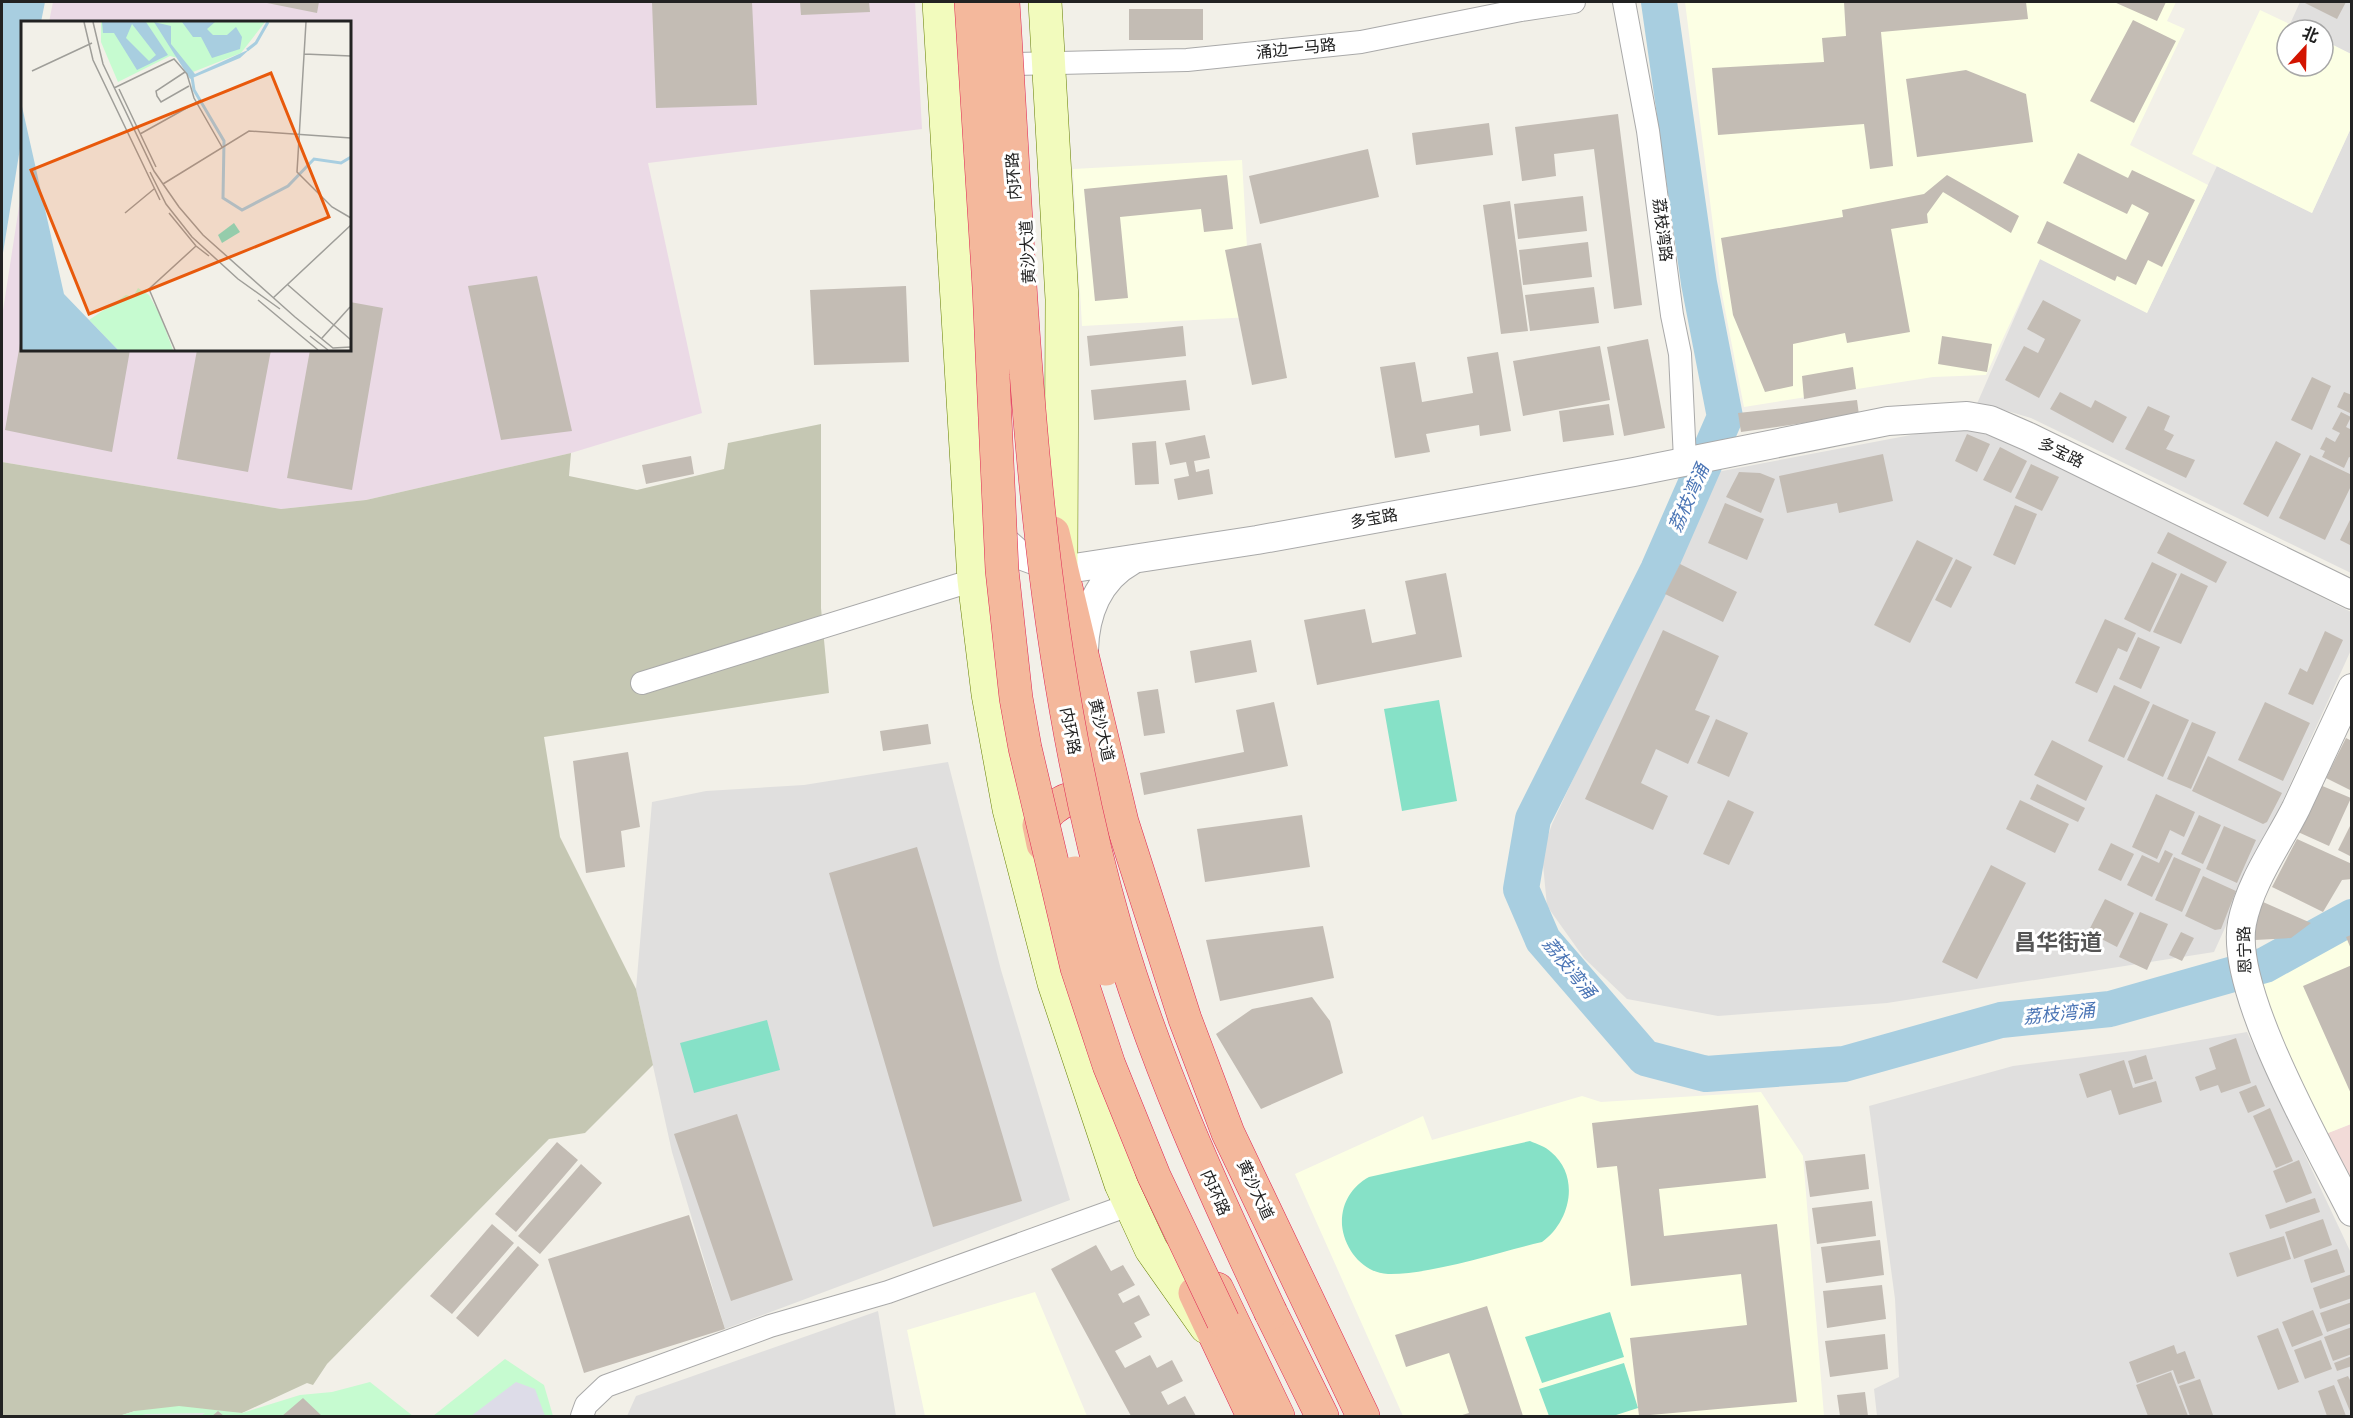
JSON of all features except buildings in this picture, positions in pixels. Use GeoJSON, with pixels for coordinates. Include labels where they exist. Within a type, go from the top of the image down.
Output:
{"type":"FeatureCollection","features":[{"type":"Feature","properties":{"kind":"highway"},"geometry":{"type":"LineString","coordinates":[[970,2],[958,75],[988,300],[996,530]]}},
{"type":"Feature","properties":{"kind":"highway","name":"内环路"},"geometry":{"type":"LineString","coordinates":[[970,2],[988,286],[1002,570],[1016,698],[1035,792],[1074,957],[1127,1115],[1267,1416]]}},
{"type":"Feature","properties":{"kind":"highway","name":"内环路"},"geometry":{"type":"LineString","coordinates":[[1003,2],[1038,520],[1058,668],[1080,781],[1116,928],[1141,1006],[1262,1317],[1322,1416]]}},
{"type":"Feature","properties":{"kind":"highway","name":"黄沙大道"},"geometry":{"type":"LineString","coordinates":[[1010,2],[1038,430],[1045,485],[1061,570],[1084,657],[1122,822],[1185,1019],[1228,1133],[1363,1416]]}},
{"type":"Feature","properties":{"kind":"highway"},"geometry":{"type":"LineString","coordinates":[[988,286],[1010,432],[1032,640],[1075,871],[1126,1031],[1149,1091],[1262,1317],[1298,1416]]}},
{"type":"Feature","properties":{"kind":"highway"},"geometry":{"type":"LineString","coordinates":[[1122,822],[1113,809],[1098,799],[1086,796],[1057,804],[1026,828],[1118,1099],[1161,1214],[1213,1335],[1253,1416]]}},
{"type":"Feature","properties":{"kind":"highway"},"geometry":{"type":"LineString","coordinates":[[1118,1099],[1206,1265],[1278,1416]]}},
{"type":"Feature","properties":{"kind":"main road"},"geometry":{"type":"LineString","coordinates":[[939,2],[958,75],[974,580],[988,694],[1026,828],[1054,983],[1105,1141],[1129,1205],[1165,1271],[1213,1335]]}},
{"type":"Feature","properties":{"kind":"main road"},"geometry":{"type":"LineString","coordinates":[[1045,2],[1062,299],[1061,570]]}},
{"type":"Feature","properties":{"kind":"street","name":"涌边一马路"},"geometry":{"type":"LineString","coordinates":[[1015,64],[1187,60],[1361,42],[1521,9],[1574,2]]}},
{"type":"Feature","properties":{"kind":"street","name":"荔枝湾路"},"geometry":{"type":"LineString","coordinates":[[1624,2],[1648,131],[1672,315],[1680,354],[1685,460]]}},
{"type":"Feature","properties":{"kind":"street","name":"多宝路"},"geometry":{"type":"LineString","coordinates":[[1061,570],[1131,561],[1915,418],[1967,416],[1990,420],[2352,595]]}},
{"type":"Feature","properties":{"kind":"street"},"geometry":{"type":"LineString","coordinates":[[996,530],[1002,539],[1020,555],[1061,570]]}},
{"type":"Feature","properties":{"kind":"street"},"geometry":{"type":"LineString","coordinates":[[1084,657],[1085,628],[1090,610],[1114,570],[1131,561]]}},
{"type":"Feature","properties":{"kind":"street"},"geometry":{"type":"LineString","coordinates":[[642,684],[974,580]]}},
{"type":"Feature","properties":{"kind":"street","name":"恩宁路"},"geometry":{"type":"LineString","coordinates":[[2352,688],[2246,909],[2242,924],[2245,970],[2286,1079],[2352,1212]]}},
{"type":"Feature","properties":{"kind":"street"},"geometry":{"type":"LineString","coordinates":[[582,1416],[586,1405],[606,1386],[770,1326],[888,1292],[1129,1205]]}},
{"type":"Feature","properties":{"kind":"shaded area"},"geometry":{"type":"Polygon","coordinates":[[[53,2],[915,2],[922,129],[648,163],[702,413],[571,453],[366,500],[281,509],[2,462],[2,317],[21,194],[21,351],[351,351],[351,21],[49,21],[53,2]]]}},
{"type":"Feature","properties":{"kind":"shaded area"},"geometry":{"type":"Polygon","coordinates":[[[1685,2],[2176,2],[2167,21],[2185,29],[2130,145],[2208,185],[2147,313],[2040,259],[1986,375],[1933,377],[1744,407],[1721,289],[1685,2]]]}},
{"type":"Feature","properties":{"kind":"shaded area"},"geometry":{"type":"Polygon","coordinates":[[[2300,2],[2351,2],[2351,54],[2335,46],[2335,18],[2293,18],[2300,2]]]}},
{"type":"Feature","properties":{"kind":"shaded area"},"geometry":{"type":"Polygon","coordinates":[[[2260,10],[2277,18],[2275,78],[2335,78],[2335,46],[2351,54],[2351,128],[2312,213],[2192,154],[2260,10]]]}},
{"type":"Feature","properties":{"kind":"shaded area"},"geometry":{"type":"Polygon","coordinates":[[[2351,128],[2351,573],[2031,418],[1987,405],[1976,406],[2040,259],[2147,313],[2217,166],[2312,213],[2351,128]]]}},
{"type":"Feature","properties":{"kind":"shaded area"},"geometry":{"type":"Polygon","coordinates":[[[1242,160],[1251,317],[1082,326],[1073,169],[1242,160]]]}},
{"type":"Feature","properties":{"kind":"shaded area"},"geometry":{"type":"Polygon","coordinates":[[[821,424],[821,608],[829,693],[544,737],[560,837],[636,989],[653,1065],[585,1133],[549,1139],[327,1364],[313,1385],[307,1383],[242,1413],[135,1411],[119,1416],[2,1416],[2,462],[281,509],[366,500],[571,453],[569,476],[637,490],[724,469],[728,443],[821,424]]]}},
{"type":"Feature","properties":{"kind":"shaded area"},"geometry":{"type":"Polygon","coordinates":[[[1972,430],[2021,446],[2351,612],[2351,650],[2214,952],[1887,1003],[1718,1016],[1627,999],[1584,958],[1547,906],[1542,854],[1552,824],[1717,472],[1932,431],[1972,430]]]}},
{"type":"Feature","properties":{"kind":"shaded area"},"geometry":{"type":"Polygon","coordinates":[[[948,762],[1001,970],[1070,1200],[725,1329],[672,1152],[636,989],[652,802],[706,791],[804,785],[948,762]]]}},
{"type":"Feature","properties":{"kind":"shaded area"},"geometry":{"type":"Polygon","coordinates":[[[2351,929],[2351,1124],[2323,1135],[2255,983],[2351,929]]]}},
{"type":"Feature","properties":{"kind":"shaded area"},"geometry":{"type":"Polygon","coordinates":[[[2247,1032],[2351,1253],[2351,1416],[1877,1416],[1874,1389],[1899,1377],[1895,1299],[1869,1106],[2013,1066],[2148,1049],[2247,1032]]]}},
{"type":"Feature","properties":{"kind":"shaded area"},"geometry":{"type":"Polygon","coordinates":[[[1761,1092],[1803,1156],[1824,1416],[1403,1416],[1295,1174],[1423,1116],[1432,1140],[1582,1096],[1601,1102],[1761,1092]]]}},
{"type":"Feature","properties":{"kind":"shaded area"},"geometry":{"type":"Polygon","coordinates":[[[2351,1124],[2351,1184],[2323,1135],[2351,1124]]]}},
{"type":"Feature","properties":{"kind":"shaded area"},"geometry":{"type":"Polygon","coordinates":[[[1035,1292],[1087,1416],[925,1416],[907,1330],[1035,1292]]]}},
{"type":"Feature","properties":{"kind":"shaded area"},"geometry":{"type":"Polygon","coordinates":[[[878,1311],[896,1416],[627,1416],[636,1396],[878,1311]]]}},
{"type":"Feature","properties":{"kind":"shaded area"},"geometry":{"type":"Polygon","coordinates":[[[516,1382],[535,1389],[545,1416],[471,1416],[516,1382]]]}},
{"type":"Feature","properties":{"kind":"shaded area"},"geometry":{"type":"Polygon","coordinates":[[[205,1413],[201,1416],[138,1416],[146,1414],[205,1413]]]}},
{"type":"Feature","properties":{"kind":"green space"},"geometry":{"type":"Polygon","coordinates":[[[1439,700],[1457,801],[1402,811],[1384,709],[1439,700]]]}},
{"type":"Feature","properties":{"kind":"green space"},"geometry":{"type":"Polygon","coordinates":[[[767,1020],[780,1070],[694,1093],[680,1043],[767,1020]]]}},
{"type":"Feature","properties":{"kind":"green space"},"geometry":{"type":"Polygon","coordinates":[[[1530,1141],[1549,1150],[1560,1162],[1569,1186],[1565,1211],[1552,1233],[1542,1242],[1444,1267],[1388,1274],[1371,1269],[1356,1258],[1351,1251],[1342,1225],[1343,1210],[1352,1191],[1369,1177],[1530,1141]]]}},
{"type":"Feature","properties":{"kind":"green space"},"geometry":{"type":"Polygon","coordinates":[[[1610,1312],[1624,1357],[1542,1383],[1525,1337],[1610,1312]]]}},
{"type":"Feature","properties":{"kind":"green space"},"geometry":{"type":"Polygon","coordinates":[[[505,1359],[544,1385],[553,1416],[433,1416],[505,1359]]]}},
{"type":"Feature","properties":{"kind":"green space"},"geometry":{"type":"Polygon","coordinates":[[[1624,1363],[1638,1408],[1613,1416],[1549,1416],[1539,1389],[1624,1363]]]}},
{"type":"Feature","properties":{"kind":"green space"},"geometry":{"type":"Polygon","coordinates":[[[370,1382],[413,1416],[119,1416],[135,1411],[179,1406],[242,1413],[300,1395],[332,1392],[370,1382]]]}},
{"type":"Feature","properties":{"kind":"water"},"geometry":{"type":"Polygon","coordinates":[[[2,2],[45,2],[41,21],[21,21],[21,142],[2,259],[2,2]]]}},
{"type":"Feature","properties":{"kind":"waterway","name":"荔枝湾涌"},"geometry":{"type":"LineString","coordinates":[[1659,2],[1699,283],[1725,417],[1658,570],[1533,819],[1521,889],[1543,940],[1645,1058],[1706,1074],[1844,1064],[2001,1020],[2110,1009],[2265,965],[2352,917]]}},
{"type":"Feature","properties":{"kind":"district","name":"昌华街道"},"geometry":{"type":"Point","coordinates":[2058,942]}}]}
